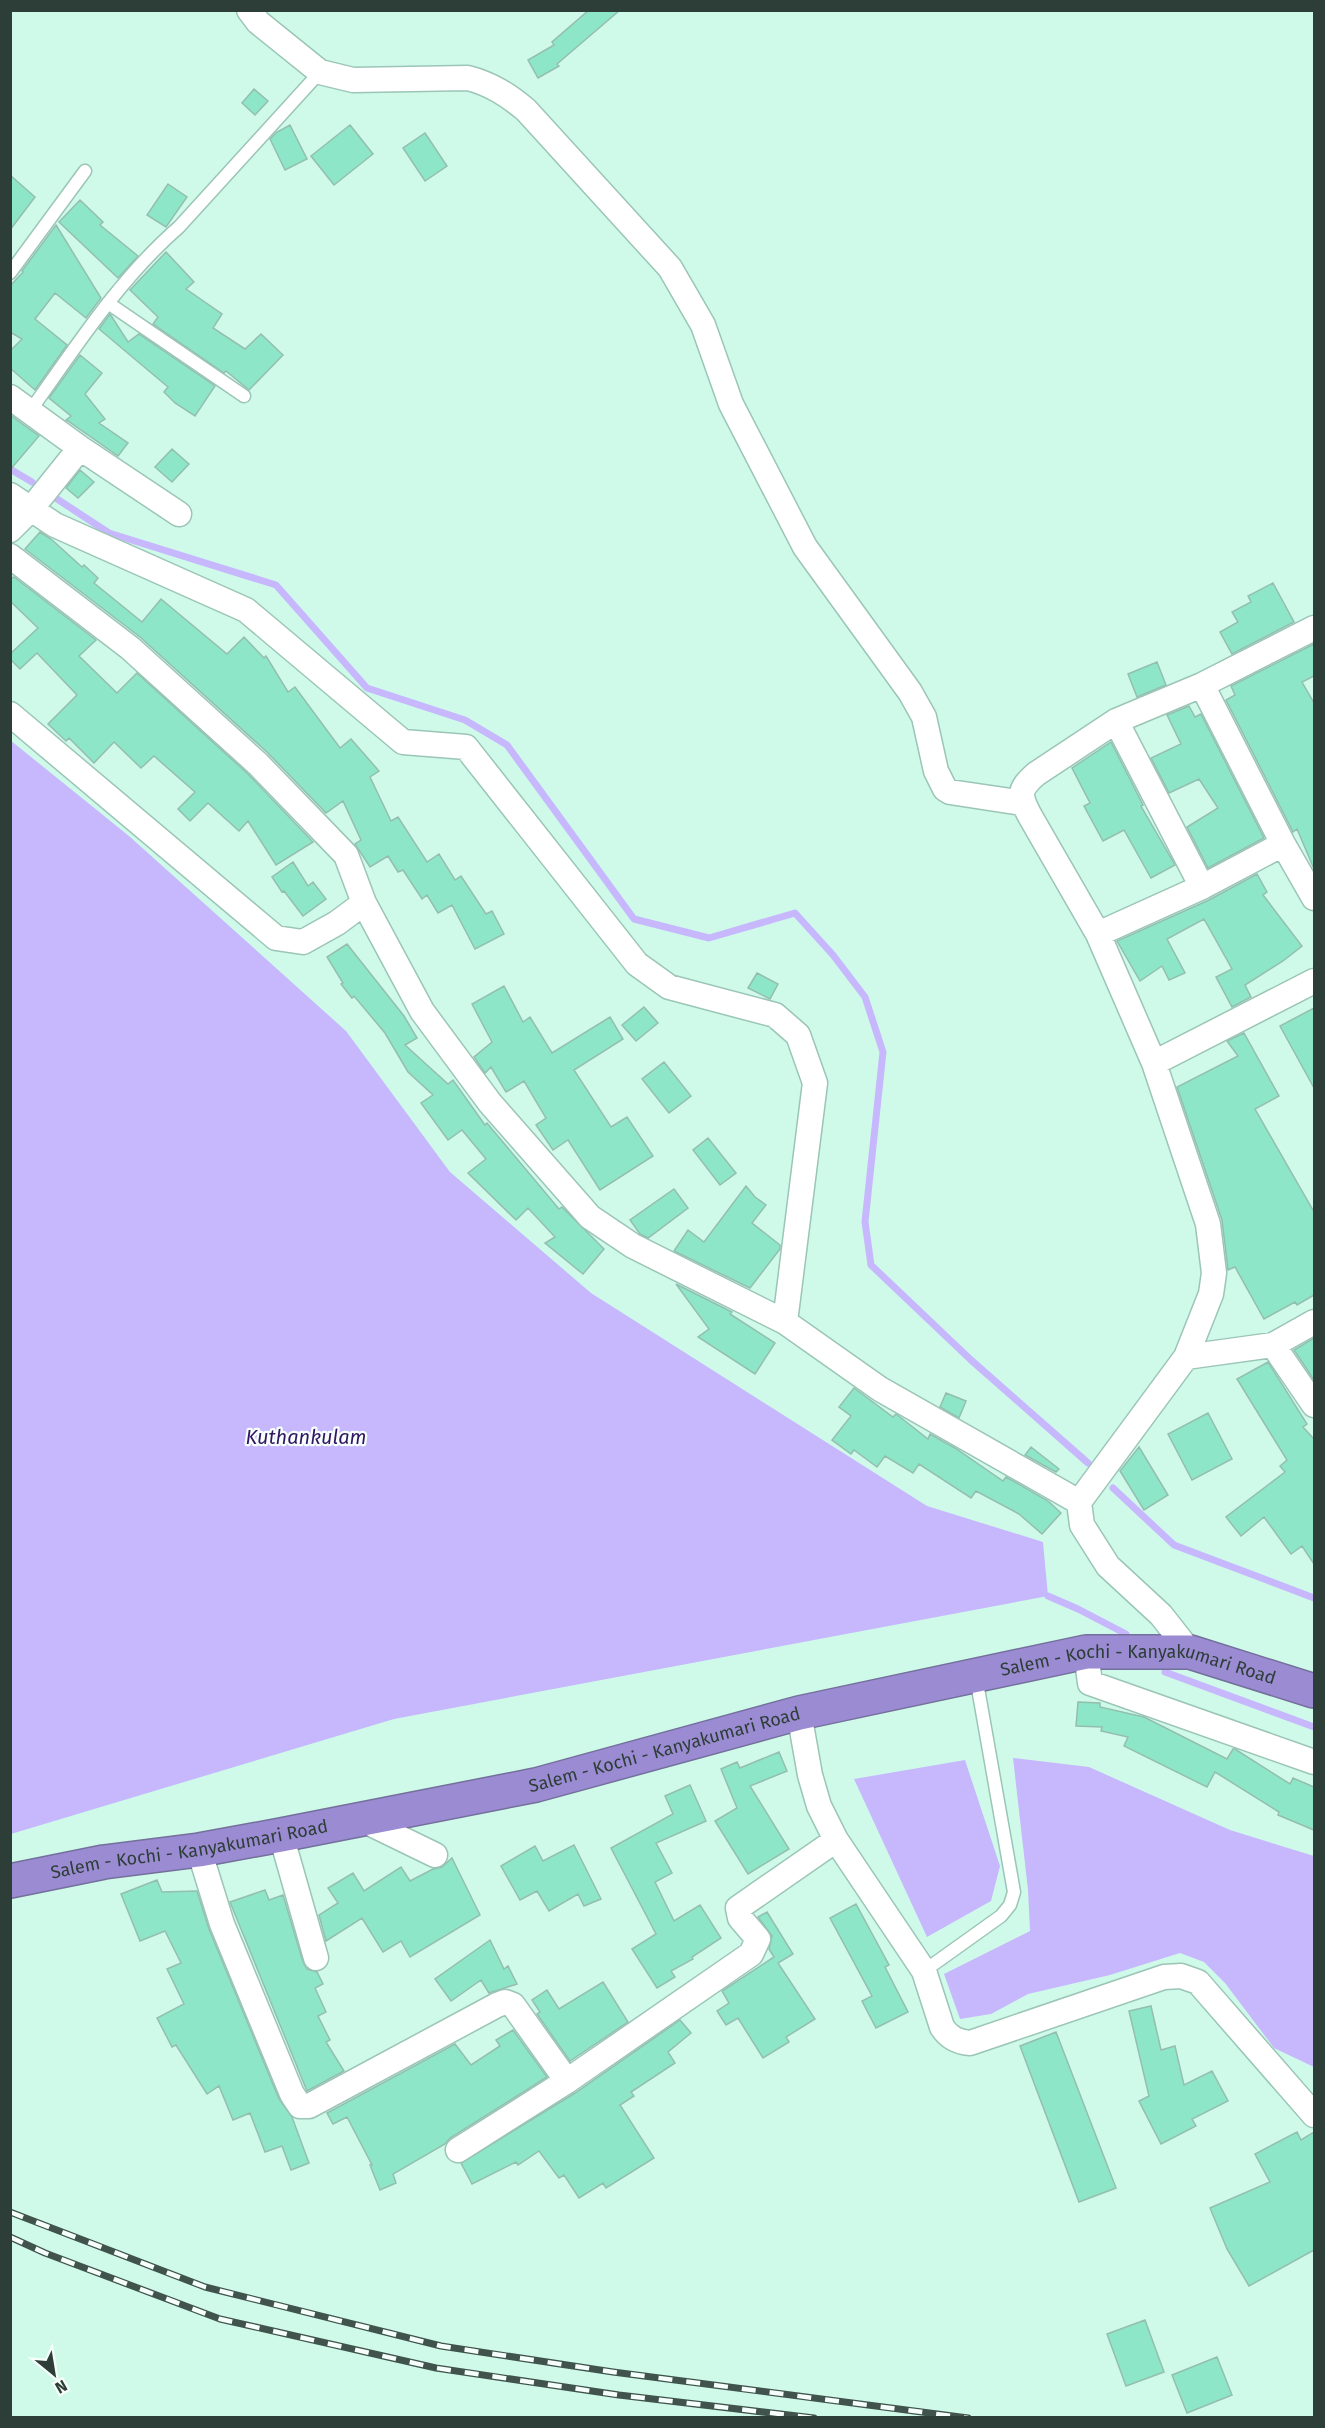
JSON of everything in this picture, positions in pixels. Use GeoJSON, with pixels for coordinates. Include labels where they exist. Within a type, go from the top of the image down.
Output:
{"type":"FeatureCollection","features":[{"type":"Feature","properties":{"kind":"highway","name":"Salem - Kochi - Kanyakumari Road"},"geometry":{"type":"LineString","coordinates":[[10,1881],[104,1862],[199,1850],[536,1785],[799,1713],[1086,1652],[1190,1652],[1314,1691]]}},
{"type":"Feature","properties":{"kind":"street"},"geometry":{"type":"LineString","coordinates":[[249,10],[258,22],[320,72],[353,80],[468,78],[486,82],[506,93],[526,110],[670,268],[703,325],[732,404],[805,547],[894,667],[924,717],[936,771],[945,789],[950,792],[1023,803]]}},
{"type":"Feature","properties":{"kind":"street"},"geometry":{"type":"LineString","coordinates":[[10,397],[80,448],[179,514]]}},
{"type":"Feature","properties":{"kind":"street"},"geometry":{"type":"LineString","coordinates":[[10,530],[31,509],[80,448]]}},
{"type":"Feature","properties":{"kind":"street"},"geometry":{"type":"LineString","coordinates":[[10,495],[55,525],[246,610],[403,742],[466,747],[637,964],[669,987],[776,1015],[798,1035],[815,1083],[785,1322]]}},
{"type":"Feature","properties":{"kind":"street"},"geometry":{"type":"LineString","coordinates":[[10,556],[130,648],[258,764],[346,855],[364,903],[422,1011],[490,1103],[590,1216],[633,1246],[785,1322],[880,1389],[1079,1502]]}},
{"type":"Feature","properties":{"kind":"street"},"geometry":{"type":"LineString","coordinates":[[1190,1652],[1161,1615],[1108,1566],[1082,1525],[1079,1502],[1186,1357],[1211,1294],[1214,1273],[1208,1224],[1154,1063],[1098,934],[1023,803],[1021,792],[1024,784],[1036,774],[1116,722],[1202,685],[1314,628]]}},
{"type":"Feature","properties":{"kind":"street"},"geometry":{"type":"LineString","coordinates":[[1202,685],[1283,844],[1314,898]]}},
{"type":"Feature","properties":{"kind":"street"},"geometry":{"type":"LineString","coordinates":[[10,714],[276,938],[303,942],[337,923],[364,903]]}},
{"type":"Feature","properties":{"kind":"street"},"geometry":{"type":"LineString","coordinates":[[1116,722],[1202,886]]}},
{"type":"Feature","properties":{"kind":"street"},"geometry":{"type":"LineString","coordinates":[[1098,934],[1202,886],[1283,844]]}},
{"type":"Feature","properties":{"kind":"street"},"geometry":{"type":"LineString","coordinates":[[1154,1063],[1314,981]]}},
{"type":"Feature","properties":{"kind":"street"},"geometry":{"type":"LineString","coordinates":[[1186,1357],[1274,1345],[1314,1322]]}},
{"type":"Feature","properties":{"kind":"street"},"geometry":{"type":"LineString","coordinates":[[1274,1345],[1314,1405]]}},
{"type":"Feature","properties":{"kind":"street"},"geometry":{"type":"LineString","coordinates":[[1086,1652],[1090,1683],[1314,1762]]}},
{"type":"Feature","properties":{"kind":"street"},"geometry":{"type":"LineString","coordinates":[[799,1713],[813,1789],[836,1840],[924,1971],[942,2027],[948,2035],[961,2042],[970,2043],[1164,1977],[1181,1977],[1198,1982],[1314,2115]]}},
{"type":"Feature","properties":{"kind":"street"},"geometry":{"type":"LineString","coordinates":[[363,1820],[435,1855]]}},
{"type":"Feature","properties":{"kind":"street"},"geometry":{"type":"LineString","coordinates":[[281,1835],[316,1958]]}},
{"type":"Feature","properties":{"kind":"street"},"geometry":{"type":"LineString","coordinates":[[458,2150],[567,2081],[751,1954],[758,1940],[740,1917],[738,1908],[746,1900],[836,1840]]}},
{"type":"Feature","properties":{"kind":"street"},"geometry":{"type":"LineString","coordinates":[[199,1850],[222,1924],[292,2094],[300,2106],[309,2106],[486,2010],[505,2002],[513,2005],[567,2081]]}},
{"type":"Feature","properties":{"kind":"lane"},"geometry":{"type":"LineString","coordinates":[[30,411],[108,303],[153,250],[179,227],[320,72]]}},
{"type":"Feature","properties":{"kind":"lane"},"geometry":{"type":"LineString","coordinates":[[10,273],[85,171]]}},
{"type":"Feature","properties":{"kind":"lane"},"geometry":{"type":"LineString","coordinates":[[108,303],[243,396]]}},
{"type":"Feature","properties":{"kind":"lane"},"geometry":{"type":"LineString","coordinates":[[924,1971],[1001,1916],[1010,1905],[1014,1892],[976,1676]]}},
{"type":"Feature","properties":{"kind":"water","name":"Kuthankulam"},"geometry":{"type":"Polygon","coordinates":[[[10,740],[129,836],[346,1031],[450,1172],[591,1293],[927,1506],[1043,1542],[1048,1596],[394,1719],[11,1834],[10,740]]]}},
{"type":"Feature","properties":{"kind":"water"},"geometry":{"type":"Polygon","coordinates":[[[1013,1758],[1089,1767],[1230,1830],[1314,1856],[1314,2067],[1274,2048],[1225,1983],[1204,1962],[1180,1953],[1110,1975],[1028,1994],[991,2014],[960,2019],[944,1974],[1030,1931],[1028,1890],[1013,1758]]]}},
{"type":"Feature","properties":{"kind":"water"},"geometry":{"type":"Polygon","coordinates":[[[965,1760],[1000,1866],[991,1901],[927,1937],[854,1779],[965,1760]]]}},
{"type":"Feature","properties":{"kind":"building"},"geometry":{"type":"Polygon","coordinates":[[[589,10],[620,10],[557,64],[559,66],[538,78],[528,60],[554,45],[552,42],[589,10]]]}},
{"type":"Feature","properties":{"kind":"building"},"geometry":{"type":"Polygon","coordinates":[[[254,89],[268,101],[255,115],[242,103],[254,89]]]}},
{"type":"Feature","properties":{"kind":"building"},"geometry":{"type":"Polygon","coordinates":[[[290,125],[307,159],[285,170],[270,139],[290,125]]]}},
{"type":"Feature","properties":{"kind":"building"},"geometry":{"type":"Polygon","coordinates":[[[350,125],[373,154],[334,185],[311,156],[350,125]]]}},
{"type":"Feature","properties":{"kind":"building"},"geometry":{"type":"Polygon","coordinates":[[[425,133],[447,166],[425,181],[403,148],[425,133]]]}},
{"type":"Feature","properties":{"kind":"building"},"geometry":{"type":"Polygon","coordinates":[[[10,175],[35,197],[10,230],[10,175]]]}},
{"type":"Feature","properties":{"kind":"building"},"geometry":{"type":"Polygon","coordinates":[[[168,184],[187,197],[166,227],[147,215],[168,184]]]}},
{"type":"Feature","properties":{"kind":"building"},"geometry":{"type":"Polygon","coordinates":[[[80,200],[103,222],[100,225],[138,256],[118,278],[59,222],[80,200]]]}},
{"type":"Feature","properties":{"kind":"building"},"geometry":{"type":"Polygon","coordinates":[[[56,225],[101,298],[86,318],[55,293],[35,319],[67,345],[35,390],[10,368],[10,351],[22,339],[10,332],[10,286],[23,272],[56,225]]]}},
{"type":"Feature","properties":{"kind":"building"},"geometry":{"type":"Polygon","coordinates":[[[166,252],[194,282],[186,289],[222,314],[213,328],[245,349],[261,334],[283,355],[249,390],[226,371],[224,373],[153,324],[158,317],[130,290],[166,252]]]}},
{"type":"Feature","properties":{"kind":"building"},"geometry":{"type":"Polygon","coordinates":[[[110,314],[128,342],[139,334],[215,386],[195,416],[175,403],[164,392],[168,387],[99,329],[110,314]]]}},
{"type":"Feature","properties":{"kind":"building"},"geometry":{"type":"Polygon","coordinates":[[[80,355],[102,373],[85,394],[105,419],[99,423],[128,443],[118,456],[66,420],[71,416],[49,398],[80,355]]]}},
{"type":"Feature","properties":{"kind":"building"},"geometry":{"type":"Polygon","coordinates":[[[10,415],[39,436],[10,470],[10,415]]]}},
{"type":"Feature","properties":{"kind":"building"},"geometry":{"type":"Polygon","coordinates":[[[172,449],[189,464],[172,482],[155,467],[172,449]]]}},
{"type":"Feature","properties":{"kind":"building"},"geometry":{"type":"Polygon","coordinates":[[[80,470],[94,482],[78,498],[66,488],[80,470]]]}},
{"type":"Feature","properties":{"kind":"building"},"geometry":{"type":"Polygon","coordinates":[[[40,532],[82,567],[84,565],[98,578],[94,583],[142,622],[161,599],[227,654],[244,637],[264,658],[266,656],[288,692],[295,687],[340,748],[351,739],[379,771],[370,777],[391,821],[398,817],[427,862],[439,854],[455,880],[461,876],[486,914],[492,911],[504,934],[475,949],[452,905],[438,913],[427,895],[422,899],[403,870],[398,872],[388,856],[370,867],[355,844],[361,840],[343,801],[326,813],[268,753],[140,637],[25,549],[40,532]]]}},
{"type":"Feature","properties":{"kind":"building"},"geometry":{"type":"Polygon","coordinates":[[[14,577],[96,640],[79,656],[117,693],[137,673],[248,774],[313,842],[276,865],[248,821],[239,831],[208,803],[190,821],[178,809],[195,792],[154,756],[141,768],[114,742],[94,763],[69,738],[66,741],[48,724],[77,695],[37,653],[20,669],[10,659],[10,654],[38,628],[10,601],[10,579],[14,577]]]}},
{"type":"Feature","properties":{"kind":"building"},"geometry":{"type":"Polygon","coordinates":[[[1273,583],[1294,622],[1232,654],[1220,632],[1238,622],[1232,612],[1251,602],[1248,596],[1273,583]]]}},
{"type":"Feature","properties":{"kind":"building"},"geometry":{"type":"Polygon","coordinates":[[[1314,644],[1314,676],[1302,682],[1314,703],[1314,869],[1297,829],[1293,832],[1226,700],[1235,695],[1231,686],[1314,644]]]}},
{"type":"Feature","properties":{"kind":"building"},"geometry":{"type":"Polygon","coordinates":[[[1157,662],[1166,685],[1137,697],[1128,674],[1157,662]]]}},
{"type":"Feature","properties":{"kind":"building"},"geometry":{"type":"Polygon","coordinates":[[[1189,706],[1195,717],[1201,714],[1264,838],[1208,868],[1187,827],[1218,808],[1199,779],[1169,793],[1151,758],[1181,744],[1167,715],[1189,706]]]}},
{"type":"Feature","properties":{"kind":"building"},"geometry":{"type":"Polygon","coordinates":[[[1111,742],[1143,805],[1141,806],[1175,865],[1151,878],[1124,830],[1103,841],[1084,806],[1090,803],[1072,768],[1111,742]]]}},
{"type":"Feature","properties":{"kind":"building"},"geometry":{"type":"Polygon","coordinates":[[[293,862],[308,886],[313,882],[326,899],[303,916],[272,877],[293,862]]]}},
{"type":"Feature","properties":{"kind":"building"},"geometry":{"type":"Polygon","coordinates":[[[1257,874],[1267,892],[1263,895],[1302,946],[1245,985],[1251,997],[1232,1007],[1216,977],[1232,969],[1204,919],[1167,939],[1185,973],[1169,980],[1162,966],[1140,981],[1117,941],[1209,900],[1257,874]]]}},
{"type":"Feature","properties":{"kind":"building"},"geometry":{"type":"Polygon","coordinates":[[[347,944],[404,1016],[417,1038],[405,1045],[448,1084],[453,1080],[485,1125],[487,1123],[559,1209],[562,1207],[604,1249],[583,1274],[545,1243],[555,1237],[528,1208],[516,1220],[468,1173],[486,1159],[462,1130],[448,1140],[421,1103],[433,1095],[408,1072],[385,1033],[341,984],[343,983],[327,957],[347,944]]]}},
{"type":"Feature","properties":{"kind":"building"},"geometry":{"type":"Polygon","coordinates":[[[757,973],[778,984],[770,999],[748,988],[757,973]]]}},
{"type":"Feature","properties":{"kind":"building"},"geometry":{"type":"Polygon","coordinates":[[[504,986],[523,1022],[530,1017],[552,1053],[610,1017],[623,1039],[574,1070],[611,1127],[627,1117],[653,1156],[600,1190],[568,1140],[553,1150],[536,1125],[546,1118],[524,1081],[506,1092],[491,1067],[485,1073],[474,1057],[492,1042],[472,1004],[504,986]]]}},
{"type":"Feature","properties":{"kind":"building"},"geometry":{"type":"Polygon","coordinates":[[[644,1007],[658,1023],[636,1041],[622,1025],[644,1007]]]}},
{"type":"Feature","properties":{"kind":"building"},"geometry":{"type":"Polygon","coordinates":[[[1314,1008],[1314,1088],[1280,1026],[1314,1008]]]}},
{"type":"Feature","properties":{"kind":"building"},"geometry":{"type":"Polygon","coordinates":[[[1244,1033],[1279,1096],[1255,1109],[1314,1212],[1314,1295],[1297,1305],[1295,1302],[1264,1319],[1235,1267],[1228,1270],[1222,1220],[1177,1087],[1238,1056],[1227,1041],[1244,1033]]]}},
{"type":"Feature","properties":{"kind":"building"},"geometry":{"type":"Polygon","coordinates":[[[664,1062],[691,1096],[669,1113],[642,1079],[664,1062]]]}},
{"type":"Feature","properties":{"kind":"building"},"geometry":{"type":"Polygon","coordinates":[[[708,1138],[736,1173],[720,1185],[693,1150],[708,1138]]]}},
{"type":"Feature","properties":{"kind":"building"},"geometry":{"type":"Polygon","coordinates":[[[746,1186],[766,1205],[752,1223],[780,1245],[780,1249],[750,1288],[674,1251],[688,1230],[704,1242],[746,1186]]]}},
{"type":"Feature","properties":{"kind":"building"},"geometry":{"type":"Polygon","coordinates":[[[674,1189],[688,1208],[648,1238],[640,1234],[630,1220],[674,1189]]]}},
{"type":"Feature","properties":{"kind":"building"},"geometry":{"type":"Polygon","coordinates":[[[676,1284],[732,1312],[730,1314],[775,1343],[755,1374],[698,1337],[709,1329],[676,1284]]]}},
{"type":"Feature","properties":{"kind":"building"},"geometry":{"type":"Polygon","coordinates":[[[1314,1338],[1314,1380],[1294,1350],[1314,1338]]]}},
{"type":"Feature","properties":{"kind":"building"},"geometry":{"type":"Polygon","coordinates":[[[1268,1362],[1307,1424],[1303,1427],[1314,1439],[1314,1564],[1302,1546],[1291,1554],[1264,1517],[1241,1536],[1226,1517],[1285,1472],[1280,1466],[1287,1460],[1237,1379],[1268,1362]]]}},
{"type":"Feature","properties":{"kind":"building"},"geometry":{"type":"Polygon","coordinates":[[[854,1388],[893,1417],[896,1414],[928,1439],[930,1434],[1003,1481],[1006,1477],[1048,1501],[1061,1513],[1042,1534],[1019,1514],[976,1491],[971,1498],[919,1464],[913,1473],[885,1456],[877,1467],[854,1450],[851,1454],[832,1440],[851,1416],[839,1407],[854,1388]]]}},
{"type":"Feature","properties":{"kind":"building"},"geometry":{"type":"Polygon","coordinates":[[[946,1393],[966,1401],[959,1418],[940,1407],[946,1393]]]}},
{"type":"Feature","properties":{"kind":"building"},"geometry":{"type":"Polygon","coordinates":[[[1208,1413],[1232,1459],[1192,1480],[1168,1434],[1208,1413]]]}},
{"type":"Feature","properties":{"kind":"building"},"geometry":{"type":"Polygon","coordinates":[[[1031,1447],[1059,1469],[1056,1472],[1025,1455],[1031,1447]]]}},
{"type":"Feature","properties":{"kind":"building"},"geometry":{"type":"Polygon","coordinates":[[[1139,1447],[1168,1495],[1144,1510],[1120,1471],[1139,1447]]]}},
{"type":"Feature","properties":{"kind":"building"},"geometry":{"type":"Polygon","coordinates":[[[1078,1702],[1100,1703],[1100,1707],[1144,1717],[1227,1759],[1235,1749],[1290,1784],[1293,1778],[1314,1787],[1314,1830],[1278,1815],[1279,1812],[1215,1772],[1207,1787],[1124,1746],[1128,1737],[1101,1731],[1102,1727],[1076,1726],[1078,1702]]]}},
{"type":"Feature","properties":{"kind":"building"},"geometry":{"type":"Polygon","coordinates":[[[779,1752],[787,1771],[750,1786],[789,1849],[748,1874],[715,1821],[737,1808],[721,1769],[737,1762],[740,1768],[779,1752]]]}},
{"type":"Feature","properties":{"kind":"building"},"geometry":{"type":"Polygon","coordinates":[[[690,1785],[706,1821],[656,1843],[672,1873],[655,1882],[674,1921],[700,1905],[721,1938],[692,1957],[693,1959],[671,1971],[675,1977],[657,1988],[632,1949],[656,1934],[611,1848],[673,1814],[665,1796],[690,1785]]]}},
{"type":"Feature","properties":{"kind":"building"},"geometry":{"type":"Polygon","coordinates":[[[574,1845],[601,1899],[584,1906],[578,1894],[549,1911],[537,1891],[520,1900],[501,1866],[535,1846],[543,1861],[574,1845]]]}},
{"type":"Feature","properties":{"kind":"building"},"geometry":{"type":"Polygon","coordinates":[[[452,1858],[480,1915],[410,1957],[401,1941],[383,1952],[362,1918],[326,1941],[319,1915],[338,1903],[328,1888],[353,1873],[364,1891],[401,1867],[410,1881],[442,1867],[452,1858]]]}},
{"type":"Feature","properties":{"kind":"building"},"geometry":{"type":"Polygon","coordinates":[[[157,1880],[162,1892],[197,1891],[209,1929],[279,2099],[292,2117],[309,2163],[291,2170],[282,2146],[265,2152],[250,2113],[233,2120],[219,2086],[207,2094],[176,2045],[172,2047],[157,2018],[184,2004],[167,1969],[181,1963],[165,1931],[140,1941],[121,1894],[157,1880]]]}},
{"type":"Feature","properties":{"kind":"building"},"geometry":{"type":"Polygon","coordinates":[[[265,1890],[269,1900],[283,1895],[303,1962],[307,1969],[317,1972],[323,1984],[315,1988],[326,2012],[318,2016],[330,2040],[326,2042],[344,2071],[307,2091],[230,1902],[265,1890]]]}},
{"type":"Feature","properties":{"kind":"building"},"geometry":{"type":"Polygon","coordinates":[[[856,1904],[889,1965],[885,1967],[908,2012],[876,2028],[862,2001],[872,1996],[830,1918],[856,1904]]]}},
{"type":"Feature","properties":{"kind":"building"},"geometry":{"type":"Polygon","coordinates":[[[767,1912],[793,1954],[778,1963],[815,2019],[786,2037],[789,2042],[763,2058],[738,2018],[726,2025],[717,2011],[729,2003],[722,1991],[774,1957],[769,1949],[772,1936],[758,1917],[767,1912]]]}},
{"type":"Feature","properties":{"kind":"building"},"geometry":{"type":"Polygon","coordinates":[[[490,1940],[504,1969],[508,1966],[517,1984],[489,1993],[481,1980],[451,2001],[435,1979],[490,1940]]]}},
{"type":"Feature","properties":{"kind":"building"},"geometry":{"type":"Polygon","coordinates":[[[603,1982],[628,2022],[570,2061],[537,2014],[540,2012],[532,2000],[547,1990],[559,2009],[603,1982]]]}},
{"type":"Feature","properties":{"kind":"building"},"geometry":{"type":"Polygon","coordinates":[[[1151,2006],[1161,2050],[1175,2046],[1184,2085],[1212,2071],[1228,2101],[1192,2119],[1196,2126],[1161,2144],[1139,2101],[1149,2096],[1129,2011],[1151,2006]]]}},
{"type":"Feature","properties":{"kind":"building"},"geometry":{"type":"Polygon","coordinates":[[[680,2020],[691,2033],[668,2052],[675,2063],[631,2092],[634,2096],[620,2105],[654,2158],[606,2188],[603,2183],[579,2198],[564,2175],[559,2178],[539,2151],[518,2165],[516,2162],[472,2184],[461,2163],[575,2093],[680,2020]]]}},
{"type":"Feature","properties":{"kind":"building"},"geometry":{"type":"Polygon","coordinates":[[[513,2030],[547,2077],[450,2138],[445,2144],[393,2174],[396,2183],[380,2190],[370,2165],[372,2165],[347,2117],[333,2124],[327,2113],[455,2044],[471,2065],[500,2046],[496,2040],[513,2030]]]}},
{"type":"Feature","properties":{"kind":"building"},"geometry":{"type":"Polygon","coordinates":[[[1056,2032],[1116,2188],[1079,2202],[1020,2046],[1056,2032]]]}},
{"type":"Feature","properties":{"kind":"building"},"geometry":{"type":"Polygon","coordinates":[[[1297,2132],[1301,2140],[1314,2132],[1314,2250],[1249,2286],[1227,2249],[1210,2208],[1270,2182],[1255,2154],[1297,2132]]]}},
{"type":"Feature","properties":{"kind":"building"},"geometry":{"type":"Polygon","coordinates":[[[1145,2320],[1164,2372],[1126,2386],[1107,2334],[1145,2320]]]}},
{"type":"Feature","properties":{"kind":"building"},"geometry":{"type":"Polygon","coordinates":[[[1217,2357],[1232,2395],[1187,2413],[1172,2375],[1217,2357]]]}},
{"type":"Feature","properties":{"kind":"waterway"},"geometry":{"type":"LineString","coordinates":[[10,469],[32,482]]}},
{"type":"Feature","properties":{"kind":"waterway"},"geometry":{"type":"LineString","coordinates":[[51,495],[109,533],[276,585],[367,688],[465,720],[507,745],[634,919],[709,938],[795,913],[833,955],[865,997],[883,1052],[865,1222],[871,1265],[971,1360],[1088,1463]]}},
{"type":"Feature","properties":{"kind":"waterway"},"geometry":{"type":"LineString","coordinates":[[1113,1488],[1174,1545],[1314,1598]]}},
{"type":"Feature","properties":{"kind":"waterway"},"geometry":{"type":"LineString","coordinates":[[1048,1596],[1126,1634]]}},
{"type":"Feature","properties":{"kind":"waterway"},"geometry":{"type":"LineString","coordinates":[[1165,1672],[1314,1727]]}},
{"type":"Feature","properties":{"kind":"railway"},"geometry":{"type":"LineString","coordinates":[[10,2212],[205,2287],[441,2346],[613,2372],[968,2418]]}},
{"type":"Feature","properties":{"kind":"railway"},"geometry":{"type":"LineString","coordinates":[[10,2237],[45,2253],[220,2319],[436,2368],[619,2395],[814,2418]]}}]}
